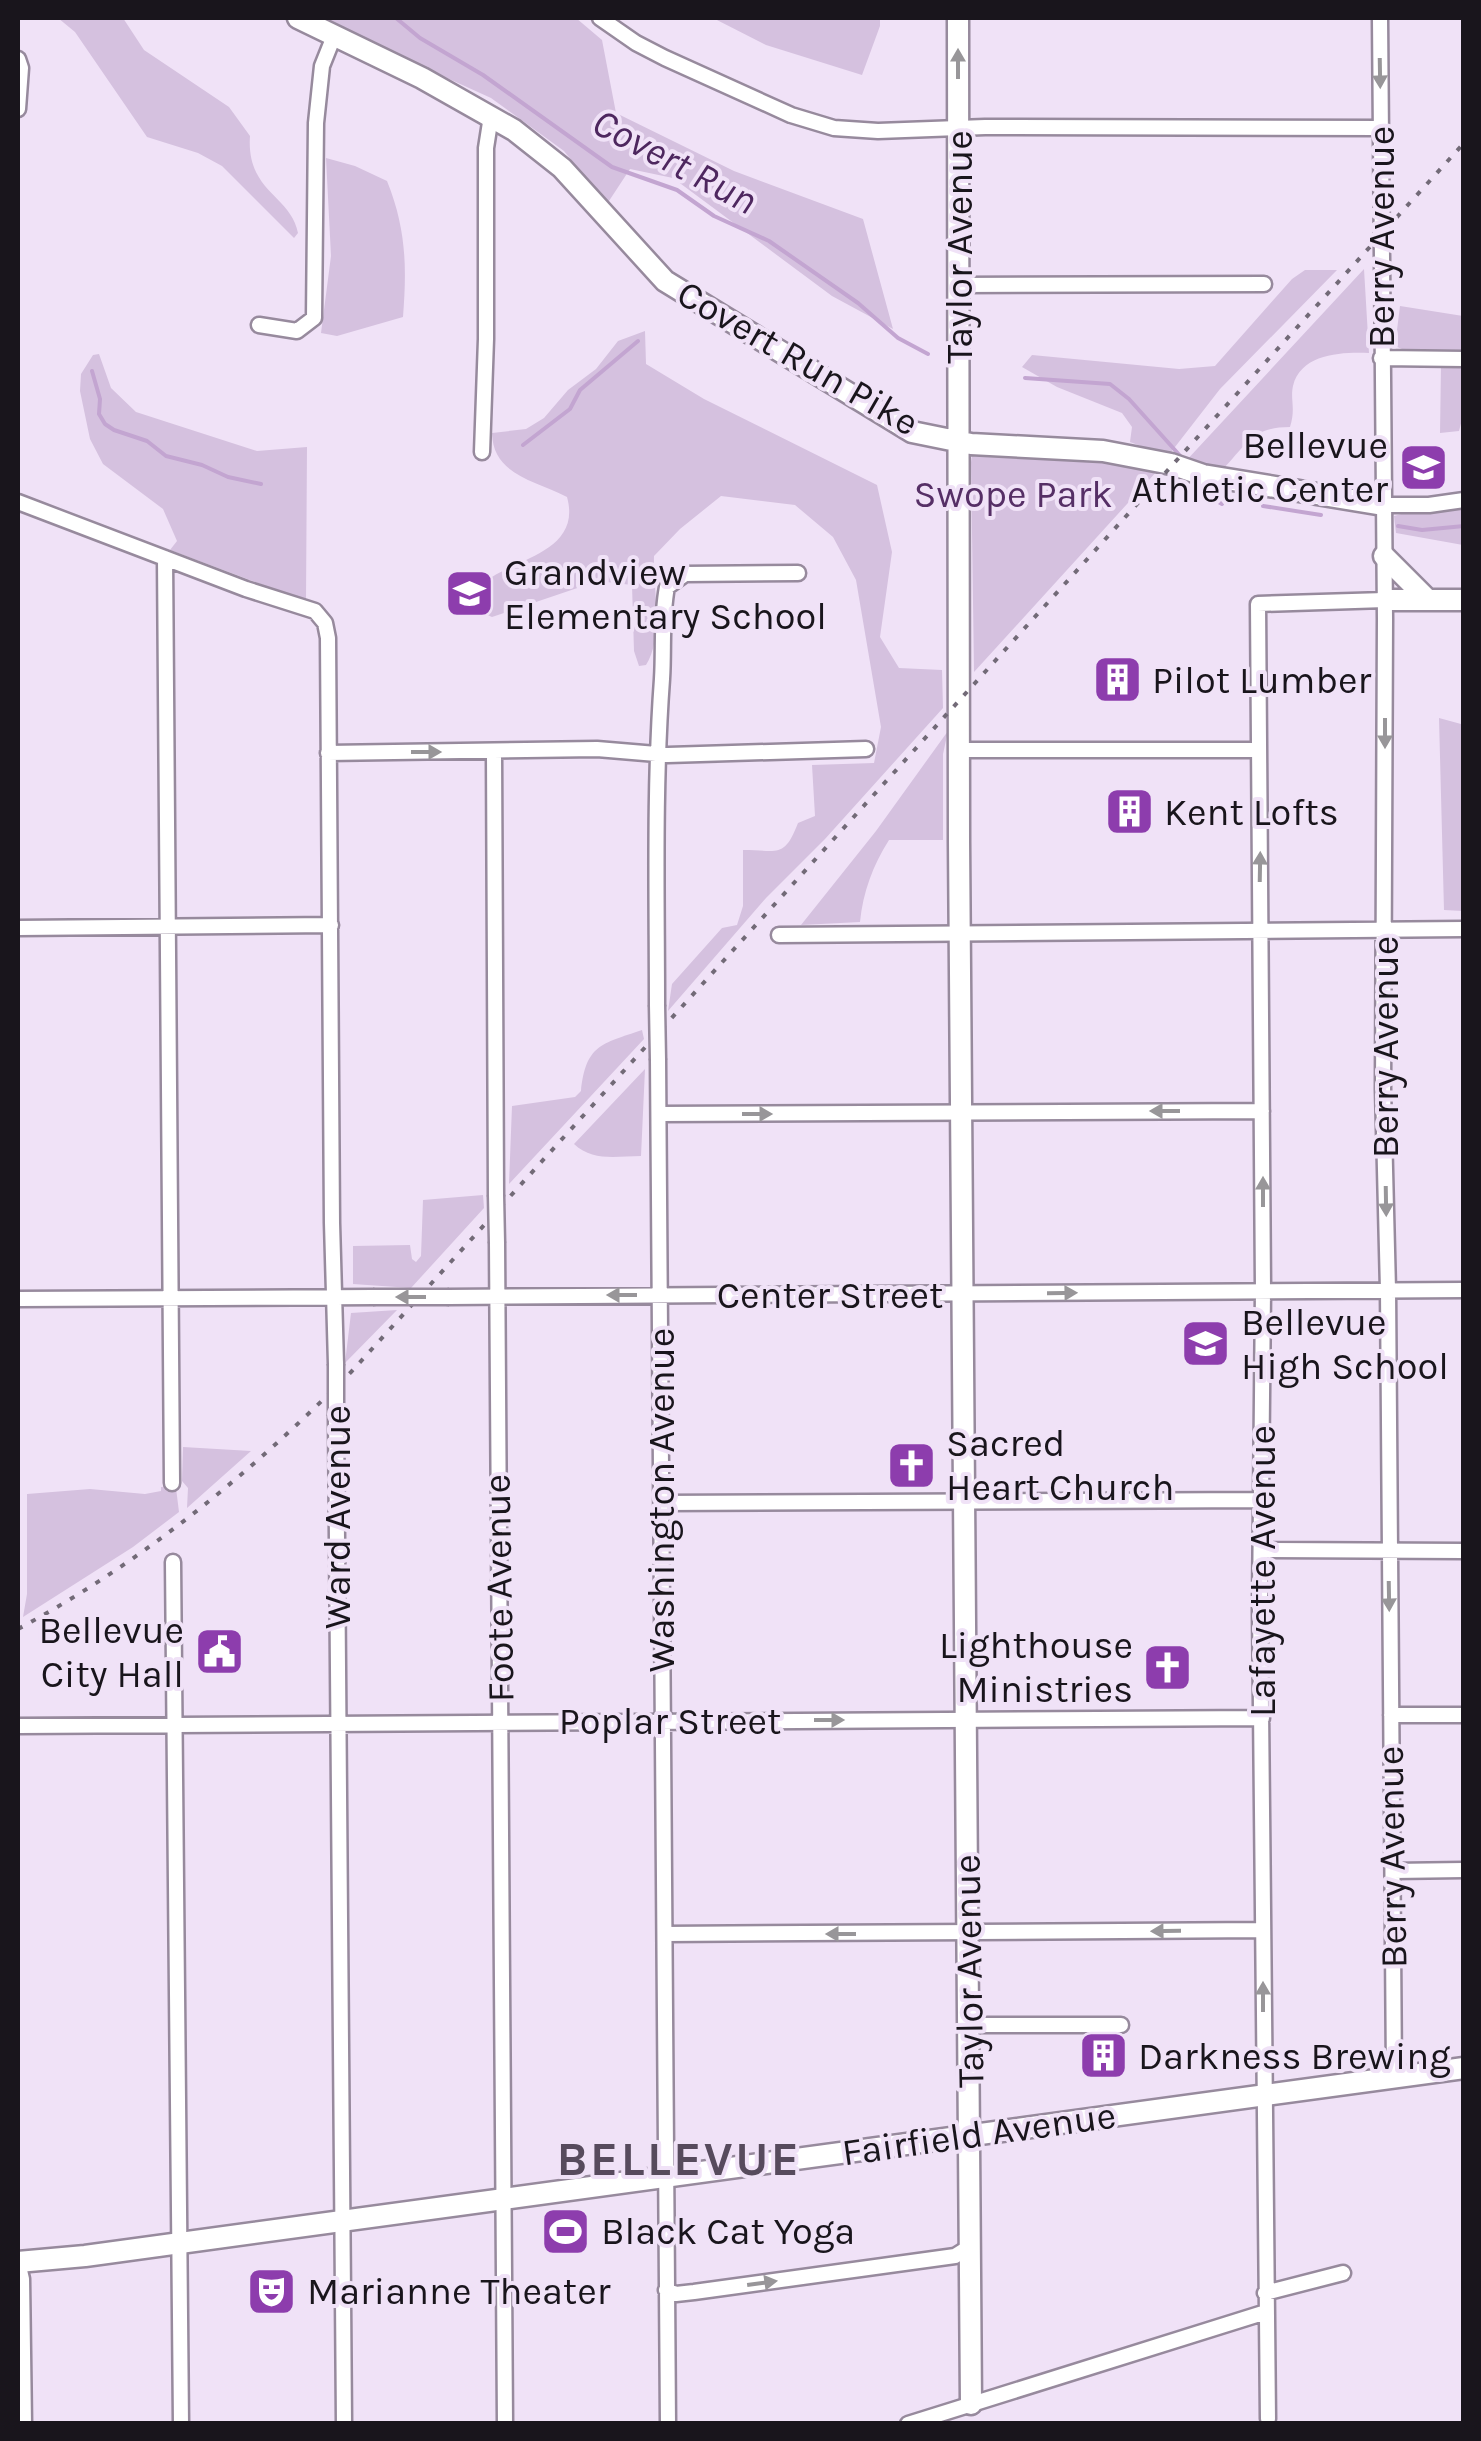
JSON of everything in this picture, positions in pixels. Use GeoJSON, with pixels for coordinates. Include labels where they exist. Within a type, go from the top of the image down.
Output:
{"type":"FeatureCollection","features":[{"type":"Feature","properties":{"kind":"street","name":"Covert Run Pike"},"geometry":{"type":"LineString","coordinates":[[298,18],[387,60],[514,130],[562,168],[665,281],[912,432],[1018,448],[1103,451],[1194,472],[1383,505]]}},
{"type":"Feature","properties":{"kind":"street"},"geometry":{"type":"LineString","coordinates":[[600,18],[664,58],[818,124],[878,131],[1381,128]]}},
{"type":"Feature","properties":{"kind":"street","name":"Taylor Avenue"},"geometry":{"type":"LineString","coordinates":[[958,18],[971,2404]]}},
{"type":"Feature","properties":{"kind":"street","name":"Berry Avenue"},"geometry":{"type":"LineString","coordinates":[[1380,18],[1385,600],[1383,1089],[1394,2077]]}},
{"type":"Feature","properties":{"kind":"street"},"geometry":{"type":"LineString","coordinates":[[259,325],[296,331],[314,318],[316,123],[322,66],[334,36]]}},
{"type":"Feature","properties":{"kind":"street"},"geometry":{"type":"LineString","coordinates":[[18,60],[18,109]]}},
{"type":"Feature","properties":{"kind":"street"},"geometry":{"type":"LineString","coordinates":[[482,452],[486,148],[491,116]]}},
{"type":"Feature","properties":{"kind":"street"},"geometry":{"type":"LineString","coordinates":[[958,285],[1264,284]]}},
{"type":"Feature","properties":{"kind":"street"},"geometry":{"type":"LineString","coordinates":[[1381,358],[1464,359]]}},
{"type":"Feature","properties":{"kind":"street"},"geometry":{"type":"LineString","coordinates":[[1383,505],[1464,500]]}},
{"type":"Feature","properties":{"kind":"street"},"geometry":{"type":"LineString","coordinates":[[18,502],[165,558],[172,1483]]}},
{"type":"Feature","properties":{"kind":"street"},"geometry":{"type":"LineString","coordinates":[[1384,556],[1428,600]]}},
{"type":"Feature","properties":{"kind":"street","name":"Ward Avenue"},"geometry":{"type":"LineString","coordinates":[[165,558],[318,612],[328,638],[344,2424]]}},
{"type":"Feature","properties":{"kind":"street","name":"Washington Avenue"},"geometry":{"type":"LineString","coordinates":[[668,2424],[656,754],[662,616],[667,587],[685,574],[798,572]]}},
{"type":"Feature","properties":{"kind":"street"},"geometry":{"type":"LineString","coordinates":[[1385,600],[1464,600]]}},
{"type":"Feature","properties":{"kind":"street","name":"Lafayette Avenue"},"geometry":{"type":"LineString","coordinates":[[1268,2419],[1258,604],[1385,600]]}},
{"type":"Feature","properties":{"kind":"street"},"geometry":{"type":"LineString","coordinates":[[328,752],[596,749],[656,754],[866,749]]}},
{"type":"Feature","properties":{"kind":"street"},"geometry":{"type":"LineString","coordinates":[[959,750],[1257,750]]}},
{"type":"Feature","properties":{"kind":"street","name":"Foote Avenue"},"geometry":{"type":"LineString","coordinates":[[494,752],[505,2424]]}},
{"type":"Feature","properties":{"kind":"street"},"geometry":{"type":"LineString","coordinates":[[18,928],[332,925]]}},
{"type":"Feature","properties":{"kind":"street"},"geometry":{"type":"LineString","coordinates":[[778,935],[1464,929]]}},
{"type":"Feature","properties":{"kind":"street"},"geometry":{"type":"LineString","coordinates":[[660,1114],[1262,1111]]}},
{"type":"Feature","properties":{"kind":"street","name":"Center Street"},"geometry":{"type":"LineString","coordinates":[[18,1299],[1464,1290]]}},
{"type":"Feature","properties":{"kind":"street"},"geometry":{"type":"LineString","coordinates":[[662,1503],[1260,1500]]}},
{"type":"Feature","properties":{"kind":"street"},"geometry":{"type":"LineString","coordinates":[[1262,1550],[1464,1551]]}},
{"type":"Feature","properties":{"kind":"street"},"geometry":{"type":"LineString","coordinates":[[173,1562],[181,2424]]}},
{"type":"Feature","properties":{"kind":"street"},"geometry":{"type":"LineString","coordinates":[[1391,1716],[1464,1714]]}},
{"type":"Feature","properties":{"kind":"street","name":"Poplar Street"},"geometry":{"type":"LineString","coordinates":[[18,1726],[1262,1718]]}},
{"type":"Feature","properties":{"kind":"street"},"geometry":{"type":"LineString","coordinates":[[1392,1870],[1464,1870]]}},
{"type":"Feature","properties":{"kind":"street"},"geometry":{"type":"LineString","coordinates":[[665,1934],[1263,1930]]}},
{"type":"Feature","properties":{"kind":"street"},"geometry":{"type":"LineString","coordinates":[[970,2025],[1121,2025]]}},
{"type":"Feature","properties":{"kind":"street","name":"Fairfield Avenue"},"geometry":{"type":"LineString","coordinates":[[18,2262],[1464,2068]]}},
{"type":"Feature","properties":{"kind":"street"},"geometry":{"type":"LineString","coordinates":[[666,2290],[676,2294],[694,2292],[955,2256],[971,2246]]}},
{"type":"Feature","properties":{"kind":"street"},"geometry":{"type":"LineString","coordinates":[[18,2251],[22,2279],[20,2368],[24,2424]]}},
{"type":"Feature","properties":{"kind":"street"},"geometry":{"type":"LineString","coordinates":[[1266,2293],[1343,2273]]}},
{"type":"Feature","properties":{"kind":"street"},"geometry":{"type":"LineString","coordinates":[[908,2424],[1266,2312]]}},
{"type":"Feature","properties":{"kind":"green space"},"geometry":{"type":"Polygon","coordinates":[[[58,18],[123,18],[144,50],[229,107],[250,136],[255,169],[294,220],[298,233],[294,238],[222,166],[198,153],[147,137],[75,32],[58,18]]]}},
{"type":"Feature","properties":{"kind":"green space"},"geometry":{"type":"Polygon","coordinates":[[[315,18],[576,18],[602,40],[616,113],[734,171],[863,219],[893,329],[832,296],[673,178],[630,169],[607,204],[564,151],[491,98],[315,18]]]}},
{"type":"Feature","properties":{"kind":"green space"},"geometry":{"type":"Polygon","coordinates":[[[713,18],[880,18],[880,26],[862,75],[766,45],[713,18]]]}},
{"type":"Feature","properties":{"kind":"green space"},"geometry":{"type":"Polygon","coordinates":[[[326,158],[387,181],[398,215],[405,264],[403,317],[337,336],[321,333],[331,256],[326,158]]]}},
{"type":"Feature","properties":{"kind":"green space"},"geometry":{"type":"Polygon","coordinates":[[[1364,269],[1369,353],[1336,354],[1305,367],[1293,386],[1290,427],[1258,434],[1223,469],[1184,463],[1364,269]]]}},
{"type":"Feature","properties":{"kind":"green space"},"geometry":{"type":"Polygon","coordinates":[[[1305,270],[1337,270],[1220,389],[1168,456],[1130,442],[1132,427],[1122,413],[1057,387],[1022,367],[1032,355],[1179,369],[1215,366],[1292,279],[1305,270]]]}},
{"type":"Feature","properties":{"kind":"green space"},"geometry":{"type":"Polygon","coordinates":[[[1400,306],[1463,316],[1464,412],[1459,431],[1440,433],[1441,366],[1395,346],[1400,306]]]}},
{"type":"Feature","properties":{"kind":"green space"},"geometry":{"type":"Polygon","coordinates":[[[645,331],[646,364],[704,399],[877,485],[892,552],[880,637],[899,668],[942,670],[943,708],[766,898],[668,1011],[672,984],[722,928],[737,925],[743,906],[743,850],[772,851],[784,847],[798,823],[815,816],[812,765],[874,763],[881,727],[856,580],[833,537],[795,505],[721,496],[654,556],[655,641],[646,665],[639,666],[634,651],[632,585],[598,581],[492,617],[474,609],[476,592],[487,580],[544,551],[560,538],[568,520],[567,497],[507,467],[494,447],[492,433],[526,429],[544,418],[568,390],[596,369],[618,341],[645,331]]]}},
{"type":"Feature","properties":{"kind":"green space"},"geometry":{"type":"Polygon","coordinates":[[[99,354],[111,388],[136,412],[257,451],[307,447],[306,601],[170,550],[177,541],[163,509],[103,464],[90,439],[80,391],[81,374],[93,355],[99,354]]]}},
{"type":"Feature","properties":{"kind":"green space","name":"Swope Park"},"geometry":{"type":"Polygon","coordinates":[[[972,455],[1115,459],[1158,470],[974,672],[971,462],[972,455]]]}},
{"type":"Feature","properties":{"kind":"green space"},"geometry":{"type":"Polygon","coordinates":[[[1463,509],[1463,545],[1396,533],[1394,516],[1416,510],[1463,509]]]}},
{"type":"Feature","properties":{"kind":"green space"},"geometry":{"type":"Polygon","coordinates":[[[1439,718],[1461,724],[1463,911],[1444,910],[1439,718]]]}},
{"type":"Feature","properties":{"kind":"green space"},"geometry":{"type":"Polygon","coordinates":[[[948,731],[943,754],[943,840],[889,840],[870,879],[860,922],[801,925],[876,831],[948,731]]]}},
{"type":"Feature","properties":{"kind":"green space"},"geometry":{"type":"Polygon","coordinates":[[[642,1030],[644,1039],[509,1184],[512,1106],[575,1097],[581,1091],[587,1064],[598,1048],[642,1030]]]}},
{"type":"Feature","properties":{"kind":"green space"},"geometry":{"type":"Polygon","coordinates":[[[645,1069],[641,1156],[597,1156],[574,1144],[645,1069]]]}},
{"type":"Feature","properties":{"kind":"green space"},"geometry":{"type":"Polygon","coordinates":[[[483,1195],[484,1208],[411,1288],[353,1284],[353,1246],[410,1245],[416,1262],[421,1256],[423,1200],[483,1195]]]}},
{"type":"Feature","properties":{"kind":"green space"},"geometry":{"type":"Polygon","coordinates":[[[397,1310],[345,1363],[351,1313],[397,1310]]]}},
{"type":"Feature","properties":{"kind":"green space"},"geometry":{"type":"Polygon","coordinates":[[[183,1447],[251,1451],[187,1508],[188,1488],[182,1481],[183,1447]]]}},
{"type":"Feature","properties":{"kind":"green space"},"geometry":{"type":"Polygon","coordinates":[[[161,1487],[176,1488],[179,1512],[133,1547],[23,1617],[27,1594],[27,1494],[90,1489],[145,1494],[161,1491],[161,1487]]]}},
{"type":"Feature","properties":{"kind":"waterway","name":"Covert Run"},"geometry":{"type":"LineString","coordinates":[[396,18],[612,167],[677,190],[714,216],[769,241],[858,303],[898,338],[928,354]]}},
{"type":"Feature","properties":{"kind":"waterway"},"geometry":{"type":"LineString","coordinates":[[523,445],[570,409],[580,390],[638,341]]}},
{"type":"Feature","properties":{"kind":"waterway"},"geometry":{"type":"LineString","coordinates":[[92,371],[100,399],[99,414],[105,424],[147,441],[166,456],[261,484]]}},
{"type":"Feature","properties":{"kind":"waterway","name":"Covert Run"},"geometry":{"type":"LineString","coordinates":[[1025,378],[1110,384],[1129,399],[1183,459]]}},
{"type":"Feature","properties":{"kind":"waterway","name":"Covert Run"},"geometry":{"type":"LineString","coordinates":[[1196,480],[1203,493],[1222,504]]}},
{"type":"Feature","properties":{"kind":"waterway","name":"Covert Run"},"geometry":{"type":"LineString","coordinates":[[1263,506],[1321,515]]}},
{"type":"Feature","properties":{"kind":"waterway","name":"Covert Run"},"geometry":{"type":"LineString","coordinates":[[1398,526],[1422,530],[1464,526]]}},
{"type":"Feature","properties":{"kind":"railway"},"geometry":{"type":"LineString","coordinates":[[18,1629],[109,1575],[194,1513],[352,1371],[1464,143]]}},
{"type":"Feature","properties":{"kind":"place","name":"Bellevue Athletic Center"},"geometry":{"type":"Point","coordinates":[1423,467]}},
{"type":"Feature","properties":{"kind":"place","name":"Grandview Elementary School"},"geometry":{"type":"Point","coordinates":[469,594]}},
{"type":"Feature","properties":{"kind":"place","name":"Pilot Lumber"},"geometry":{"type":"Point","coordinates":[1117,680]}},
{"type":"Feature","properties":{"kind":"place","name":"Kent Lofts"},"geometry":{"type":"Point","coordinates":[1129,812]}},
{"type":"Feature","properties":{"kind":"place","name":"Bellevue High School"},"geometry":{"type":"Point","coordinates":[1206,1344]}},
{"type":"Feature","properties":{"kind":"place","name":"Sacred Heart Church"},"geometry":{"type":"Point","coordinates":[911,1465]}},
{"type":"Feature","properties":{"kind":"place","name":"Bellevue City Hall"},"geometry":{"type":"Point","coordinates":[219,1652]}},
{"type":"Feature","properties":{"kind":"place","name":"Lighthouse Ministries"},"geometry":{"type":"Point","coordinates":[1168,1667]}},
{"type":"Feature","properties":{"kind":"place","name":"Darkness Brewing"},"geometry":{"type":"Point","coordinates":[1103,2056]}},
{"type":"Feature","properties":{"kind":"place","name":"Black Cat Yoga"},"geometry":{"type":"Point","coordinates":[566,2231]}},
{"type":"Feature","properties":{"kind":"place","name":"Marianne Theater"},"geometry":{"type":"Point","coordinates":[272,2291]}},
{"type":"Feature","properties":{"kind":"district","name":"BELLEVUE"},"geometry":{"type":"Point","coordinates":[679,2159]}}]}
